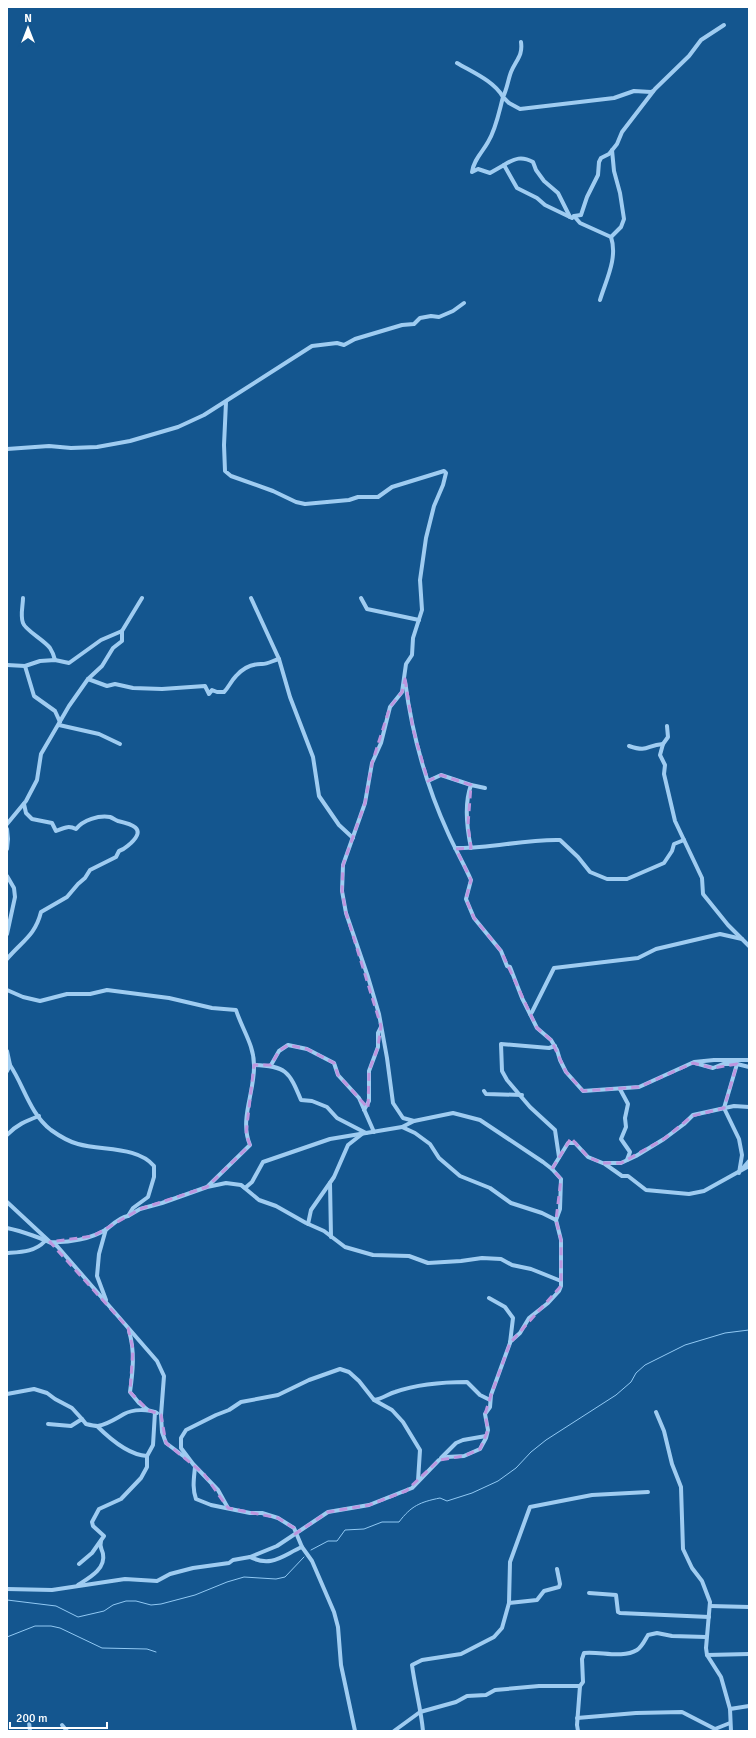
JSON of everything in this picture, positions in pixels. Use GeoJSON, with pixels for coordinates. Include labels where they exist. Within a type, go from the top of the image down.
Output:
{"type":"FeatureCollection","features":[{"type":"Feature","properties":{"kind":"street"},"geometry":{"type":"LineString","coordinates":[[504,165],[517,188],[536,198],[545,205],[572,216],[581,215],[587,197],[598,175],[599,162],[617,144],[622,132],[655,89],[689,56],[701,40],[724,25]]}},
{"type":"Feature","properties":{"kind":"street"},"geometry":{"type":"LineString","coordinates":[[522,42],[522,51],[511,72],[494,128],[488,142],[473,164],[472,172],[478,169],[490,173],[519,158],[525,158],[533,162],[536,170],[544,182],[558,193],[572,216],[580,223],[611,237],[614,245],[614,256],[600,300]]}},
{"type":"Feature","properties":{"kind":"street"},"geometry":{"type":"LineString","coordinates":[[457,62],[491,84],[500,91],[509,103],[520,109],[614,98],[634,91],[651,92],[655,89]]}},
{"type":"Feature","properties":{"kind":"street"},"geometry":{"type":"LineString","coordinates":[[611,237],[621,226],[624,218],[612,150]]}},
{"type":"Feature","properties":{"kind":"street"},"geometry":{"type":"LineString","coordinates":[[7,449],[48,446],[70,448],[97,447],[130,441],[178,427],[204,415],[226,402],[312,346],[336,343],[344,346],[355,339],[402,325],[414,324],[420,318],[431,316],[438,317],[453,311],[464,303]]}},
{"type":"Feature","properties":{"kind":"street"},"geometry":{"type":"LineString","coordinates":[[226,402],[224,445],[225,471],[227,474],[273,491],[301,504],[349,500],[358,497],[378,498],[392,487],[416,481],[438,472],[445,472],[444,485],[434,506],[426,538],[420,580],[422,610],[413,638],[412,655],[406,664],[402,692],[390,707],[381,743],[372,763],[365,803],[343,865],[342,892],[346,913],[368,977],[381,1026],[393,1103],[403,1118],[414,1121]]}},
{"type":"Feature","properties":{"kind":"street"},"geometry":{"type":"LineString","coordinates":[[23,598],[21,613],[23,623],[26,628],[34,633],[50,649],[55,660]]}},
{"type":"Feature","properties":{"kind":"street"},"geometry":{"type":"LineString","coordinates":[[7,824],[24,804],[37,780],[41,754],[69,706],[88,679],[102,666],[113,648],[122,641],[122,631],[142,598]]}},
{"type":"Feature","properties":{"kind":"street"},"geometry":{"type":"LineString","coordinates":[[251,598],[279,659],[290,697],[313,757],[319,796],[339,825],[353,838]]}},
{"type":"Feature","properties":{"kind":"street"},"geometry":{"type":"LineString","coordinates":[[362,598],[367,609],[419,620]]}},
{"type":"Feature","properties":{"kind":"street"},"geometry":{"type":"LineString","coordinates":[[7,665],[25,666],[40,660],[55,660],[69,663],[101,640],[122,631]]}},
{"type":"Feature","properties":{"kind":"street"},"geometry":{"type":"LineString","coordinates":[[88,679],[107,686],[115,684],[133,688],[162,689],[206,686],[209,694],[212,690],[224,692],[231,685],[235,677],[247,666],[257,663],[261,665],[279,659]]}},
{"type":"Feature","properties":{"kind":"street"},"geometry":{"type":"LineString","coordinates":[[25,666],[34,696],[55,711],[59,724]]}},
{"type":"Feature","properties":{"kind":"street"},"geometry":{"type":"LineString","coordinates":[[405,679],[413,729],[428,780],[448,834],[471,880],[466,898],[474,918],[501,951],[507,966],[510,967],[522,998],[537,1028],[551,1040],[566,1072],[583,1092],[620,1090],[639,1087],[693,1063],[714,1060],[749,1060]]}},
{"type":"Feature","properties":{"kind":"street"},"geometry":{"type":"LineString","coordinates":[[59,724],[99,734],[120,744]]}},
{"type":"Feature","properties":{"kind":"street"},"geometry":{"type":"LineString","coordinates":[[667,726],[668,737],[663,744],[660,756],[665,765],[664,774],[675,821],[702,878],[704,894],[728,925],[744,939],[749,946]]}},
{"type":"Feature","properties":{"kind":"street"},"geometry":{"type":"LineString","coordinates":[[629,746],[639,749],[647,749],[656,744],[663,744]]}},
{"type":"Feature","properties":{"kind":"street"},"geometry":{"type":"LineString","coordinates":[[428,780],[441,775],[485,788]]}},
{"type":"Feature","properties":{"kind":"street"},"geometry":{"type":"LineString","coordinates":[[471,785],[469,791],[468,825],[471,848]]}},
{"type":"Feature","properties":{"kind":"street"},"geometry":{"type":"LineString","coordinates":[[7,959],[16,948],[29,937],[38,925],[41,912],[67,897],[85,878],[90,870],[116,857],[119,852],[126,849],[136,838],[137,832],[135,826],[129,823],[117,821],[110,817],[100,817],[80,824],[76,829],[65,827],[56,832],[52,823],[32,819],[26,814],[24,804]]}},
{"type":"Feature","properties":{"kind":"street"},"geometry":{"type":"LineString","coordinates":[[7,829],[7,849]]}},
{"type":"Feature","properties":{"kind":"street"},"geometry":{"type":"LineString","coordinates":[[455,848],[471,848],[538,840],[560,840],[578,857],[590,872],[607,878],[627,879],[664,863],[672,851],[674,844],[684,840]]}},
{"type":"Feature","properties":{"kind":"street"},"geometry":{"type":"LineString","coordinates":[[7,876],[14,888],[15,897],[7,934]]}},
{"type":"Feature","properties":{"kind":"street"},"geometry":{"type":"LineString","coordinates":[[530,1014],[554,968],[638,958],[656,949],[720,934],[744,939]]}},
{"type":"Feature","properties":{"kind":"street"},"geometry":{"type":"LineString","coordinates":[[7,990],[23,997],[40,1001],[67,994],[90,994],[107,990],[169,998],[212,1008],[236,1010],[241,1024],[250,1039],[254,1065],[246,1134],[250,1145],[207,1187]]}},
{"type":"Feature","properties":{"kind":"street"},"geometry":{"type":"LineString","coordinates":[[364,1110],[369,1101],[369,1071],[378,1047],[378,1033],[381,1026]]}},
{"type":"Feature","properties":{"kind":"street"},"geometry":{"type":"LineString","coordinates":[[554,1046],[549,1048],[501,1044],[502,1070],[507,1080],[522,1095],[530,1107],[555,1130],[559,1158]]}},
{"type":"Feature","properties":{"kind":"street"},"geometry":{"type":"LineString","coordinates":[[271,1065],[279,1051],[288,1045],[307,1049],[334,1063],[338,1075],[358,1098],[374,1132]]}},
{"type":"Feature","properties":{"kind":"street"},"geometry":{"type":"LineString","coordinates":[[7,1051],[10,1065],[20,1079],[33,1110],[50,1129],[76,1144],[136,1154],[150,1161],[154,1166],[154,1177],[148,1197],[132,1208],[128,1216]]}},
{"type":"Feature","properties":{"kind":"street"},"geometry":{"type":"LineString","coordinates":[[693,1063],[713,1068],[723,1064],[737,1064],[749,1067]]}},
{"type":"Feature","properties":{"kind":"street"},"geometry":{"type":"LineString","coordinates":[[737,1064],[724,1108],[739,1139],[742,1155],[739,1173]]}},
{"type":"Feature","properties":{"kind":"street"},"geometry":{"type":"LineString","coordinates":[[7,1071],[10,1065]]}},
{"type":"Feature","properties":{"kind":"street"},"geometry":{"type":"LineString","coordinates":[[254,1065],[271,1065],[289,1074],[301,1100],[312,1101],[327,1108],[337,1118],[365,1133]]}},
{"type":"Feature","properties":{"kind":"street"},"geometry":{"type":"LineString","coordinates":[[620,1090],[628,1104],[625,1118],[626,1127],[621,1139],[630,1152],[626,1160]]}},
{"type":"Feature","properties":{"kind":"street"},"geometry":{"type":"LineString","coordinates":[[484,1091],[486,1094],[496,1096],[522,1095]]}},
{"type":"Feature","properties":{"kind":"street"},"geometry":{"type":"LineString","coordinates":[[602,1163],[621,1163],[664,1139],[693,1115],[724,1108],[749,1107]]}},
{"type":"Feature","properties":{"kind":"street"},"geometry":{"type":"LineString","coordinates":[[7,1228],[20,1230],[50,1242],[62,1242],[93,1236],[106,1229],[123,1216],[128,1216],[140,1209],[207,1187],[226,1183],[241,1185],[245,1188],[252,1182],[263,1162],[330,1140],[402,1127],[414,1121],[453,1113],[480,1120],[552,1169],[561,1179],[562,1190],[560,1209],[556,1220],[561,1240],[561,1281],[559,1291],[529,1318],[520,1333],[510,1342]]}},
{"type":"Feature","properties":{"kind":"street"},"geometry":{"type":"LineString","coordinates":[[7,1135],[13,1128],[24,1121],[39,1116]]}},
{"type":"Feature","properties":{"kind":"street"},"geometry":{"type":"LineString","coordinates":[[402,1127],[415,1133],[430,1144],[439,1158],[460,1176],[490,1188],[510,1203],[520,1205],[556,1220]]}},
{"type":"Feature","properties":{"kind":"street"},"geometry":{"type":"LineString","coordinates":[[308,1224],[311,1210],[327,1188],[348,1145],[365,1133]]}},
{"type":"Feature","properties":{"kind":"street"},"geometry":{"type":"LineString","coordinates":[[552,1169],[568,1143],[575,1143],[588,1157],[602,1163],[622,1176],[628,1176],[646,1190],[689,1194],[704,1191],[739,1173],[749,1166]]}},
{"type":"Feature","properties":{"kind":"street"},"geometry":{"type":"LineString","coordinates":[[739,1173],[749,1161]]}},
{"type":"Feature","properties":{"kind":"street"},"geometry":{"type":"LineString","coordinates":[[330,1181],[331,1237]]}},
{"type":"Feature","properties":{"kind":"street"},"geometry":{"type":"LineString","coordinates":[[241,1185],[259,1200],[281,1209],[324,1231],[345,1247],[373,1255],[409,1256],[428,1263],[461,1262],[482,1258],[502,1259],[512,1265],[531,1269],[561,1281]]}},
{"type":"Feature","properties":{"kind":"street"},"geometry":{"type":"LineString","coordinates":[[7,1202],[50,1242],[57,1246],[77,1271],[108,1303],[157,1361],[164,1376],[161,1415],[162,1432],[166,1443],[192,1463],[218,1490],[228,1508]]}},
{"type":"Feature","properties":{"kind":"street"},"geometry":{"type":"LineString","coordinates":[[106,1229],[99,1254],[97,1276],[108,1303]]}},
{"type":"Feature","properties":{"kind":"street"},"geometry":{"type":"LineString","coordinates":[[7,1253],[28,1251],[40,1246],[45,1241]]}},
{"type":"Feature","properties":{"kind":"street"},"geometry":{"type":"LineString","coordinates":[[439,1460],[446,1457],[472,1454],[480,1449],[486,1436],[488,1422],[485,1414],[490,1407],[490,1400],[510,1342],[512,1318],[505,1307],[489,1298]]}},
{"type":"Feature","properties":{"kind":"street"},"geometry":{"type":"LineString","coordinates":[[128,1328],[133,1349],[132,1382],[130,1392],[139,1403],[148,1410],[161,1415]]}},
{"type":"Feature","properties":{"kind":"street"},"geometry":{"type":"LineString","coordinates":[[192,1463],[181,1448],[180,1444],[183,1433],[187,1429],[246,1401],[278,1395],[309,1380],[340,1369],[349,1372],[359,1381],[374,1400],[392,1410],[403,1422],[420,1450],[418,1482]]}},
{"type":"Feature","properties":{"kind":"street"},"geometry":{"type":"LineString","coordinates":[[374,1400],[395,1391],[424,1384],[467,1382],[480,1396],[490,1400]]}},
{"type":"Feature","properties":{"kind":"street"},"geometry":{"type":"LineString","coordinates":[[7,1394],[34,1389],[47,1392],[55,1400],[72,1408],[86,1424],[97,1426],[106,1424],[125,1413],[148,1410]]}},
{"type":"Feature","properties":{"kind":"street"},"geometry":{"type":"LineString","coordinates":[[79,1564],[86,1560],[104,1536],[93,1526],[92,1522],[99,1509],[121,1499],[141,1478],[147,1467],[147,1456],[153,1445],[155,1412]]}},
{"type":"Feature","properties":{"kind":"street"},"geometry":{"type":"LineString","coordinates":[[656,1412],[664,1431],[672,1464],[681,1487],[683,1549],[692,1568],[702,1581],[710,1606],[706,1637],[707,1655],[721,1676],[730,1709],[730,1731]]}},
{"type":"Feature","properties":{"kind":"street"},"geometry":{"type":"LineString","coordinates":[[48,1424],[71,1426],[82,1419]]}},
{"type":"Feature","properties":{"kind":"street"},"geometry":{"type":"LineString","coordinates":[[97,1426],[114,1441],[141,1456],[147,1456]]}},
{"type":"Feature","properties":{"kind":"street"},"geometry":{"type":"LineString","coordinates":[[7,1589],[52,1590],[125,1579],[157,1582],[170,1574],[193,1568],[229,1563],[233,1560],[250,1557],[277,1546],[328,1512],[369,1505],[412,1488],[452,1447],[463,1440],[486,1436]]}},
{"type":"Feature","properties":{"kind":"street"},"geometry":{"type":"LineString","coordinates":[[196,1467],[193,1482],[196,1499],[211,1505],[250,1513],[262,1513],[278,1518],[294,1528],[295,1534],[302,1547],[312,1561],[334,1612],[338,1627],[341,1665],[355,1731]]}},
{"type":"Feature","properties":{"kind":"street"},"geometry":{"type":"LineString","coordinates":[[423,1731],[414,1688],[412,1665],[422,1660],[461,1654],[494,1637],[502,1628],[509,1603],[510,1562],[530,1507],[592,1495],[648,1492]]}},
{"type":"Feature","properties":{"kind":"street"},"geometry":{"type":"LineString","coordinates":[[77,1586],[88,1579],[100,1568],[103,1561],[103,1554],[100,1546],[101,1541]]}},
{"type":"Feature","properties":{"kind":"street"},"geometry":{"type":"LineString","coordinates":[[250,1557],[264,1562],[271,1562],[302,1547]]}},
{"type":"Feature","properties":{"kind":"street"},"geometry":{"type":"LineString","coordinates":[[509,1603],[537,1600],[544,1591],[559,1587],[557,1569]]}},
{"type":"Feature","properties":{"kind":"street"},"geometry":{"type":"LineString","coordinates":[[589,1593],[616,1595],[618,1612],[620,1613],[709,1617]]}},
{"type":"Feature","properties":{"kind":"street"},"geometry":{"type":"LineString","coordinates":[[710,1606],[749,1607]]}},
{"type":"Feature","properties":{"kind":"street"},"geometry":{"type":"LineString","coordinates":[[578,1731],[577,1718],[580,1686],[583,1682],[582,1659],[584,1653],[618,1654],[632,1652],[638,1649],[648,1635],[657,1633],[672,1636],[706,1637]]}},
{"type":"Feature","properties":{"kind":"street"},"geometry":{"type":"LineString","coordinates":[[707,1655],[749,1654]]}},
{"type":"Feature","properties":{"kind":"street"},"geometry":{"type":"LineString","coordinates":[[394,1731],[420,1712],[456,1702],[467,1696],[486,1695],[495,1690],[539,1686],[580,1686]]}},
{"type":"Feature","properties":{"kind":"street"},"geometry":{"type":"LineString","coordinates":[[730,1709],[749,1706]]}},
{"type":"Feature","properties":{"kind":"street"},"geometry":{"type":"LineString","coordinates":[[577,1718],[636,1713],[682,1712],[715,1729],[730,1723]]}},
{"type":"Feature","properties":{"kind":"street"},"geometry":{"type":"LineString","coordinates":[[29,1722],[30,1731]]}},
{"type":"Feature","properties":{"kind":"street"},"geometry":{"type":"LineString","coordinates":[[62,1725],[67,1731]]}},
{"type":"Feature","properties":{"kind":"highlighted area"},"geometry":{"type":"Polygon","coordinates":[[[405,679],[413,729],[428,781],[441,775],[471,785],[468,825],[471,848],[456,849],[471,880],[466,899],[474,918],[501,951],[537,1028],[551,1040],[566,1072],[583,1091],[639,1087],[693,1063],[713,1068],[737,1064],[724,1108],[692,1116],[664,1139],[621,1163],[602,1163],[588,1157],[571,1138],[552,1169],[561,1179],[556,1220],[561,1240],[561,1286],[510,1343],[485,1414],[488,1430],[480,1449],[464,1456],[439,1460],[406,1491],[369,1505],[328,1512],[295,1534],[294,1528],[278,1518],[228,1508],[204,1474],[166,1443],[161,1415],[148,1410],[130,1392],[133,1349],[128,1328],[50,1242],[93,1236],[140,1209],[207,1187],[250,1145],[246,1134],[254,1065],[271,1065],[279,1051],[288,1045],[307,1049],[334,1063],[338,1075],[368,1108],[369,1071],[378,1047],[381,1026],[346,913],[342,891],[343,865],[365,803],[372,763],[390,707],[402,692],[405,679]]]}},
{"type":"Feature","properties":{"kind":"waterway"},"geometry":{"type":"LineString","coordinates":[[311,1550],[328,1541],[337,1541],[345,1530],[364,1529],[382,1522],[399,1522],[412,1508],[421,1503],[440,1498],[447,1501],[472,1493],[498,1481],[516,1468],[531,1452],[546,1440],[616,1395],[631,1382],[636,1373],[645,1365],[685,1345],[725,1333],[749,1330]]}},
{"type":"Feature","properties":{"kind":"waterway"},"geometry":{"type":"LineString","coordinates":[[7,1600],[56,1606],[78,1617],[104,1611],[113,1605],[126,1601],[136,1601],[151,1605],[161,1604],[195,1595],[244,1577],[276,1579],[285,1577],[304,1557]]}},
{"type":"Feature","properties":{"kind":"waterway"},"geometry":{"type":"LineString","coordinates":[[7,1637],[35,1626],[51,1626],[60,1628],[102,1648],[147,1649],[156,1652]]}}]}
